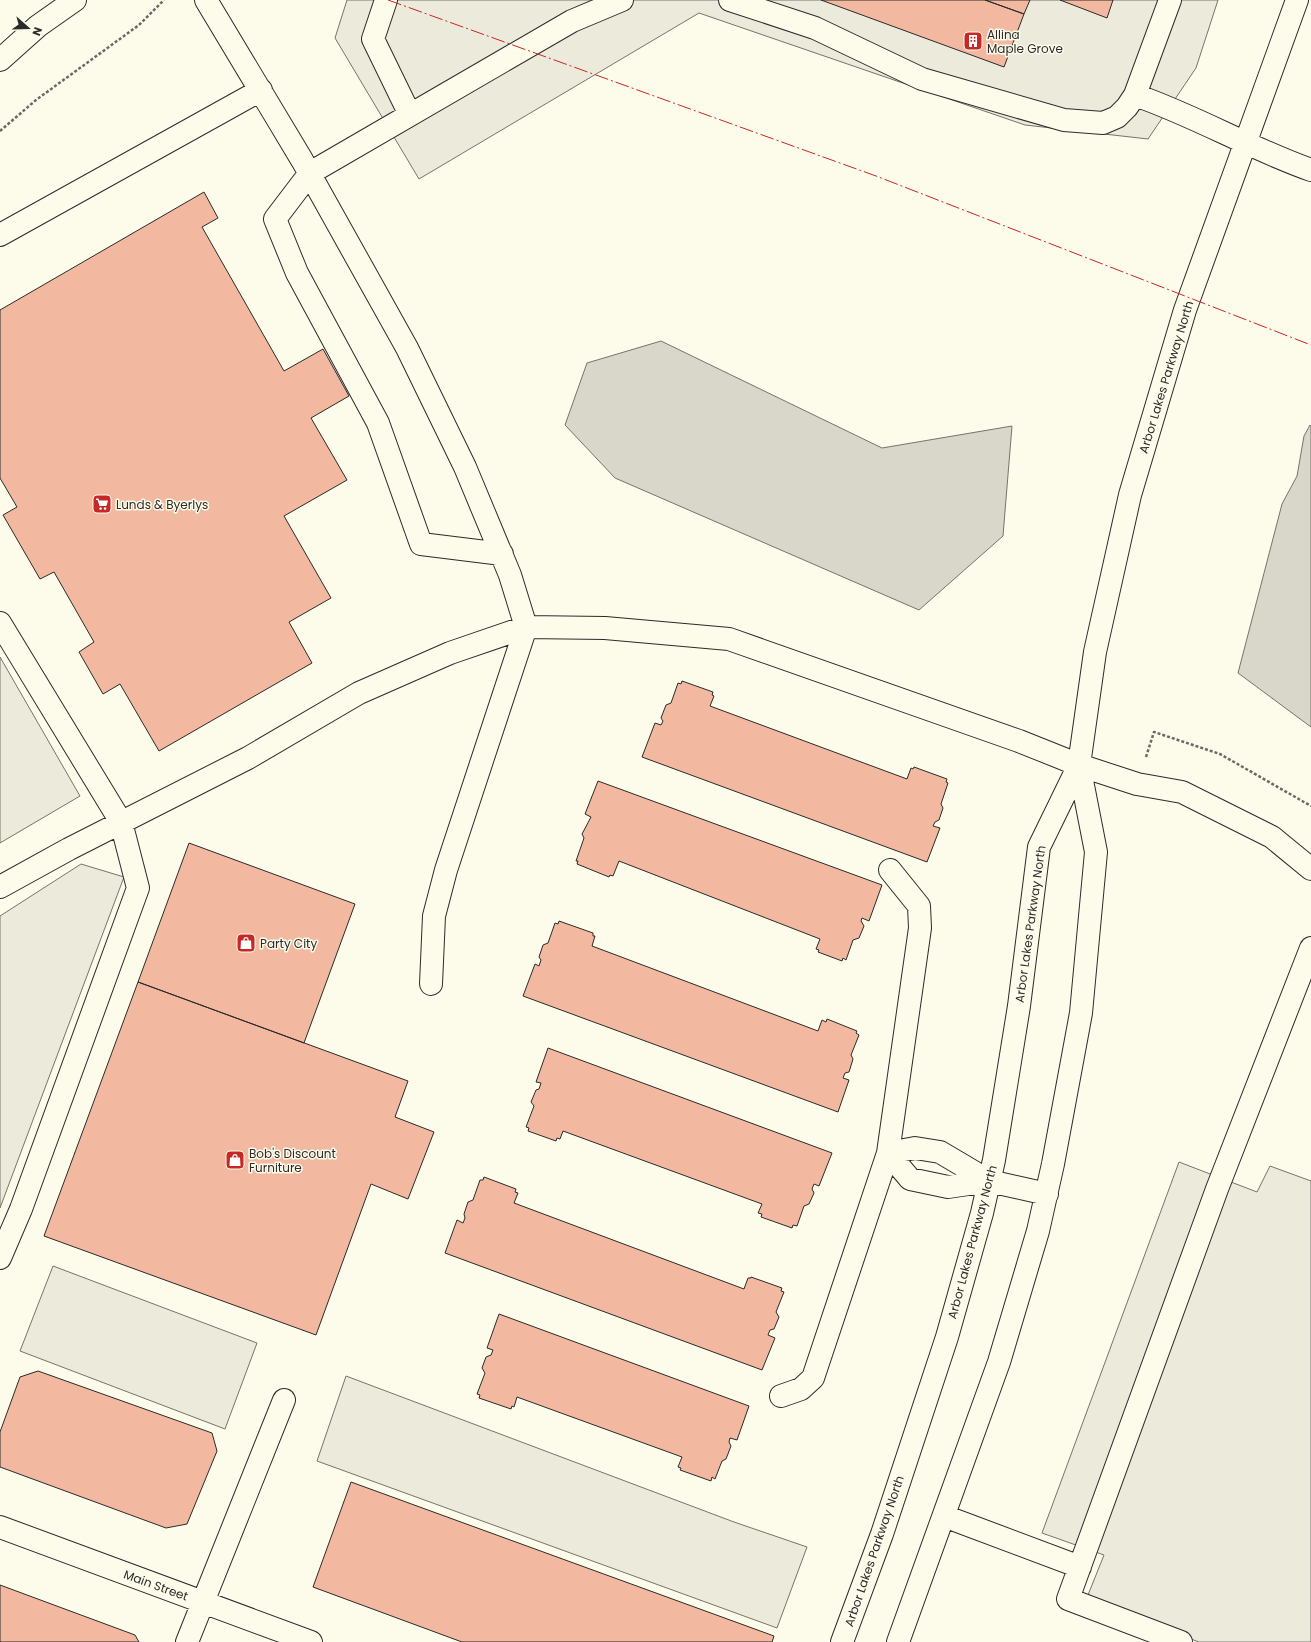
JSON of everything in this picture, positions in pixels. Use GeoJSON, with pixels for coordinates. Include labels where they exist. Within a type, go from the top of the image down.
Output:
{"type":"FeatureCollection","features":[{"type":"Feature","properties":{"kind":"street"},"geometry":{"type":"LineString","coordinates":[[0,60],[38,26],[75,0]]}},
{"type":"Feature","properties":{"kind":"street"},"geometry":{"type":"LineString","coordinates":[[206,0],[310,173],[407,348],[465,467],[502,554],[526,627],[446,870],[434,916],[431,984]]}},
{"type":"Feature","properties":{"kind":"street"},"geometry":{"type":"LineString","coordinates":[[386,0],[373,39],[410,115]]}},
{"type":"Feature","properties":{"kind":"street"},"geometry":{"type":"LineString","coordinates":[[502,554],[421,544],[378,423],[297,273],[275,219],[310,173],[572,21],[622,0]]}},
{"type":"Feature","properties":{"kind":"street"},"geometry":{"type":"LineString","coordinates":[[730,0],[815,28],[922,79],[1064,120],[1103,123],[1117,117],[1135,96],[1170,0]]}},
{"type":"Feature","properties":{"kind":"street","name":"Arbor Lakes Parkway North"},"geometry":{"type":"LineString","coordinates":[[842,1642],[882,1534],[946,1337],[982,1213],[994,1160],[1019,1006],[1039,847],[1079,765],[1095,652],[1130,495],[1185,310],[1297,0]]}},
{"type":"Feature","properties":{"kind":"street"},"geometry":{"type":"LineString","coordinates":[[0,235],[261,90]]}},
{"type":"Feature","properties":{"kind":"street"},"geometry":{"type":"LineString","coordinates":[[1135,96],[1202,122],[1287,162],[1311,170]]}},
{"type":"Feature","properties":{"kind":"street"},"geometry":{"type":"LineString","coordinates":[[0,624],[121,822],[138,888],[21,1209],[0,1258]]}},
{"type":"Feature","properties":{"kind":"street"},"geometry":{"type":"LineString","coordinates":[[0,887],[121,822],[248,758],[359,693],[450,653],[526,627],[605,628],[729,639],[1019,741],[1079,765],[1137,784],[1182,792],[1272,838],[1311,869]]}},
{"type":"Feature","properties":{"kind":"street","name":"Arbor Lakes Parkway North"},"geometry":{"type":"LineString","coordinates":[[898,1642],[999,1362],[1038,1231],[1054,1164],[1081,1013],[1096,852],[1079,765]]}},
{"type":"Feature","properties":{"kind":"street"},"geometry":{"type":"LineString","coordinates":[[781,1396],[801,1389],[813,1378],[888,1153],[920,928],[919,906],[890,870]]}},
{"type":"Feature","properties":{"kind":"street"},"geometry":{"type":"LineString","coordinates":[[1181,1642],[1068,1599],[1217,1189],[1311,948]]}},
{"type":"Feature","properties":{"kind":"street"},"geometry":{"type":"LineString","coordinates":[[888,1153],[915,1148],[940,1152],[989,1181],[1047,1194]]}},
{"type":"Feature","properties":{"kind":"street"},"geometry":{"type":"LineString","coordinates":[[888,1153],[910,1179],[948,1186],[989,1181]]}},
{"type":"Feature","properties":{"kind":"street"},"geometry":{"type":"LineString","coordinates":[[187,1642],[284,1400]]}},
{"type":"Feature","properties":{"kind":"street"},"geometry":{"type":"LineString","coordinates":[[944,1516],[1080,1567]]}},
{"type":"Feature","properties":{"kind":"street","name":"Main Street"},"geometry":{"type":"LineString","coordinates":[[0,1527],[312,1642]]}},
{"type":"Feature","properties":{"kind":"path"},"geometry":{"type":"LineString","coordinates":[[0,131],[36,100],[138,25],[164,0]]}},
{"type":"Feature","properties":{"kind":"path"},"geometry":{"type":"LineString","coordinates":[[1137,784],[1154,732],[1220,754],[1311,806]]}},
{"type":"Feature","properties":{"kind":"shaded area"},"geometry":{"type":"Polygon","coordinates":[[[347,0],[1218,0],[1196,68],[1148,139],[1025,125],[699,13],[419,179],[335,38],[347,0]]]}},
{"type":"Feature","properties":{"kind":"shaded area"},"geometry":{"type":"Polygon","coordinates":[[[661,341],[882,448],[1012,426],[1003,536],[919,610],[615,478],[565,425],[587,363],[661,341]]]}},
{"type":"Feature","properties":{"kind":"shaded area"},"geometry":{"type":"Polygon","coordinates":[[[1310,425],[1311,727],[1238,673],[1282,504],[1297,476],[1304,436],[1310,425]]]}},
{"type":"Feature","properties":{"kind":"shaded area"},"geometry":{"type":"Polygon","coordinates":[[[0,657],[80,796],[0,843],[0,657]]]}},
{"type":"Feature","properties":{"kind":"shaded area"},"geometry":{"type":"Polygon","coordinates":[[[81,864],[124,877],[0,1208],[0,916],[81,864]]]}},
{"type":"Feature","properties":{"kind":"shaded area"},"geometry":{"type":"Polygon","coordinates":[[[1179,1162],[1257,1192],[1270,1166],[1311,1181],[1311,1642],[1199,1642],[1086,1600],[1104,1555],[1042,1533],[1179,1162]]]}},
{"type":"Feature","properties":{"kind":"shaded area"},"geometry":{"type":"Polygon","coordinates":[[[53,1266],[257,1343],[225,1429],[20,1351],[53,1266]]]}},
{"type":"Feature","properties":{"kind":"shaded area"},"geometry":{"type":"Polygon","coordinates":[[[346,1376],[734,1522],[807,1547],[777,1628],[317,1461],[346,1376]]]}},
{"type":"Feature","properties":{"kind":"building","name":"Allina Maple Grove"},"geometry":{"type":"Polygon","coordinates":[[[821,0],[985,0],[1024,14],[1004,67],[821,0]]]}},
{"type":"Feature","properties":{"kind":"building"},"geometry":{"type":"Polygon","coordinates":[[[985,0],[1030,0],[1024,14],[985,0]]]}},
{"type":"Feature","properties":{"kind":"building"},"geometry":{"type":"Polygon","coordinates":[[[1060,0],[1113,0],[1107,18],[1060,0]]]}},
{"type":"Feature","properties":{"kind":"building"},"geometry":{"type":"Polygon","coordinates":[[[204,192],[218,218],[202,227],[284,371],[323,349],[349,396],[311,418],[347,480],[284,516],[331,598],[289,622],[312,663],[159,751],[120,684],[103,694],[79,652],[94,642],[54,572],[40,579],[3,515],[17,507],[0,478],[0,310],[204,192]]]}},
{"type":"Feature","properties":{"kind":"building"},"geometry":{"type":"Polygon","coordinates":[[[682,681],[713,692],[712,695],[714,696],[710,706],[907,779],[911,768],[913,769],[914,767],[947,779],[946,782],[948,783],[941,804],[943,808],[939,820],[935,822],[933,826],[940,828],[927,862],[642,757],[655,723],[661,725],[663,721],[661,718],[666,705],[671,703],[678,683],[681,684],[682,681]]]}},
{"type":"Feature","properties":{"kind":"building"},"geometry":{"type":"Polygon","coordinates":[[[598,781],[882,885],[869,921],[862,918],[861,921],[864,926],[859,938],[853,940],[846,960],[843,958],[842,961],[818,952],[819,950],[816,949],[820,939],[619,861],[613,876],[610,875],[609,877],[577,864],[578,861],[576,861],[584,838],[582,834],[591,817],[585,814],[598,781]]]}},
{"type":"Feature","properties":{"kind":"building","name":"Party City"},"geometry":{"type":"Polygon","coordinates":[[[189,843],[355,904],[304,1043],[138,982],[189,843]]]}},
{"type":"Feature","properties":{"kind":"building"},"geometry":{"type":"Polygon","coordinates":[[[559,921],[593,933],[593,936],[595,936],[592,946],[818,1031],[822,1020],[826,1022],[827,1019],[857,1031],[856,1033],[859,1035],[851,1055],[853,1059],[849,1072],[845,1073],[843,1078],[849,1080],[838,1112],[523,996],[535,964],[539,966],[541,960],[539,957],[543,945],[548,943],[555,923],[558,924],[559,921]]]}},
{"type":"Feature","properties":{"kind":"building"},"geometry":{"type":"Polygon","coordinates":[[[138,982],[408,1081],[395,1117],[434,1132],[408,1199],[371,1184],[316,1335],[44,1236],[138,982]]]}},
{"type":"Feature","properties":{"kind":"building"},"geometry":{"type":"Polygon","coordinates":[[[548,1048],[832,1153],[819,1186],[814,1184],[812,1189],[814,1193],[809,1204],[804,1206],[797,1226],[793,1225],[792,1228],[761,1217],[762,1214],[758,1213],[762,1204],[563,1131],[560,1139],[557,1138],[556,1141],[528,1131],[529,1128],[526,1127],[534,1106],[531,1102],[541,1083],[536,1082],[548,1048]]]}},
{"type":"Feature","properties":{"kind":"building"},"geometry":{"type":"Polygon","coordinates":[[[484,1177],[516,1189],[515,1192],[518,1193],[514,1203],[744,1289],[748,1278],[751,1277],[782,1288],[781,1291],[784,1292],[776,1312],[779,1317],[774,1329],[770,1330],[768,1335],[775,1338],[762,1370],[445,1253],[457,1220],[463,1223],[468,1202],[473,1200],[480,1180],[483,1180],[484,1177]]]}},
{"type":"Feature","properties":{"kind":"building"},"geometry":{"type":"Polygon","coordinates":[[[499,1314],[749,1406],[737,1440],[730,1438],[729,1442],[731,1446],[726,1459],[722,1461],[715,1479],[712,1477],[711,1481],[680,1470],[681,1468],[678,1467],[682,1457],[517,1397],[514,1407],[512,1406],[511,1409],[479,1398],[480,1395],[477,1394],[485,1373],[482,1368],[486,1357],[491,1355],[493,1350],[487,1348],[499,1314]]]}},
{"type":"Feature","properties":{"kind":"building"},"geometry":{"type":"Polygon","coordinates":[[[38,1371],[212,1433],[217,1451],[187,1524],[166,1528],[0,1467],[0,1432],[20,1377],[38,1371]]]}},
{"type":"Feature","properties":{"kind":"building"},"geometry":{"type":"Polygon","coordinates":[[[351,1482],[774,1636],[772,1642],[462,1642],[313,1587],[351,1482]]]}},
{"type":"Feature","properties":{"kind":"building"},"geometry":{"type":"Polygon","coordinates":[[[0,1585],[135,1635],[139,1642],[0,1642],[0,1585]]]}},
{"type":"Feature","properties":{"kind":"power"},"geometry":{"type":"LineString","coordinates":[[388,0],[876,176],[1311,345]]}},
{"type":"Feature","properties":{"kind":"place","name":"Allina Maple Grove"},"geometry":{"type":"Point","coordinates":[973,41]}},
{"type":"Feature","properties":{"kind":"place","name":"Lunds & Byerlys"},"geometry":{"type":"Point","coordinates":[102,504]}},
{"type":"Feature","properties":{"kind":"place","name":"Party City"},"geometry":{"type":"Point","coordinates":[246,943]}},
{"type":"Feature","properties":{"kind":"place","name":"Bob's Discount Furniture"},"geometry":{"type":"Point","coordinates":[235,1160]}}]}
